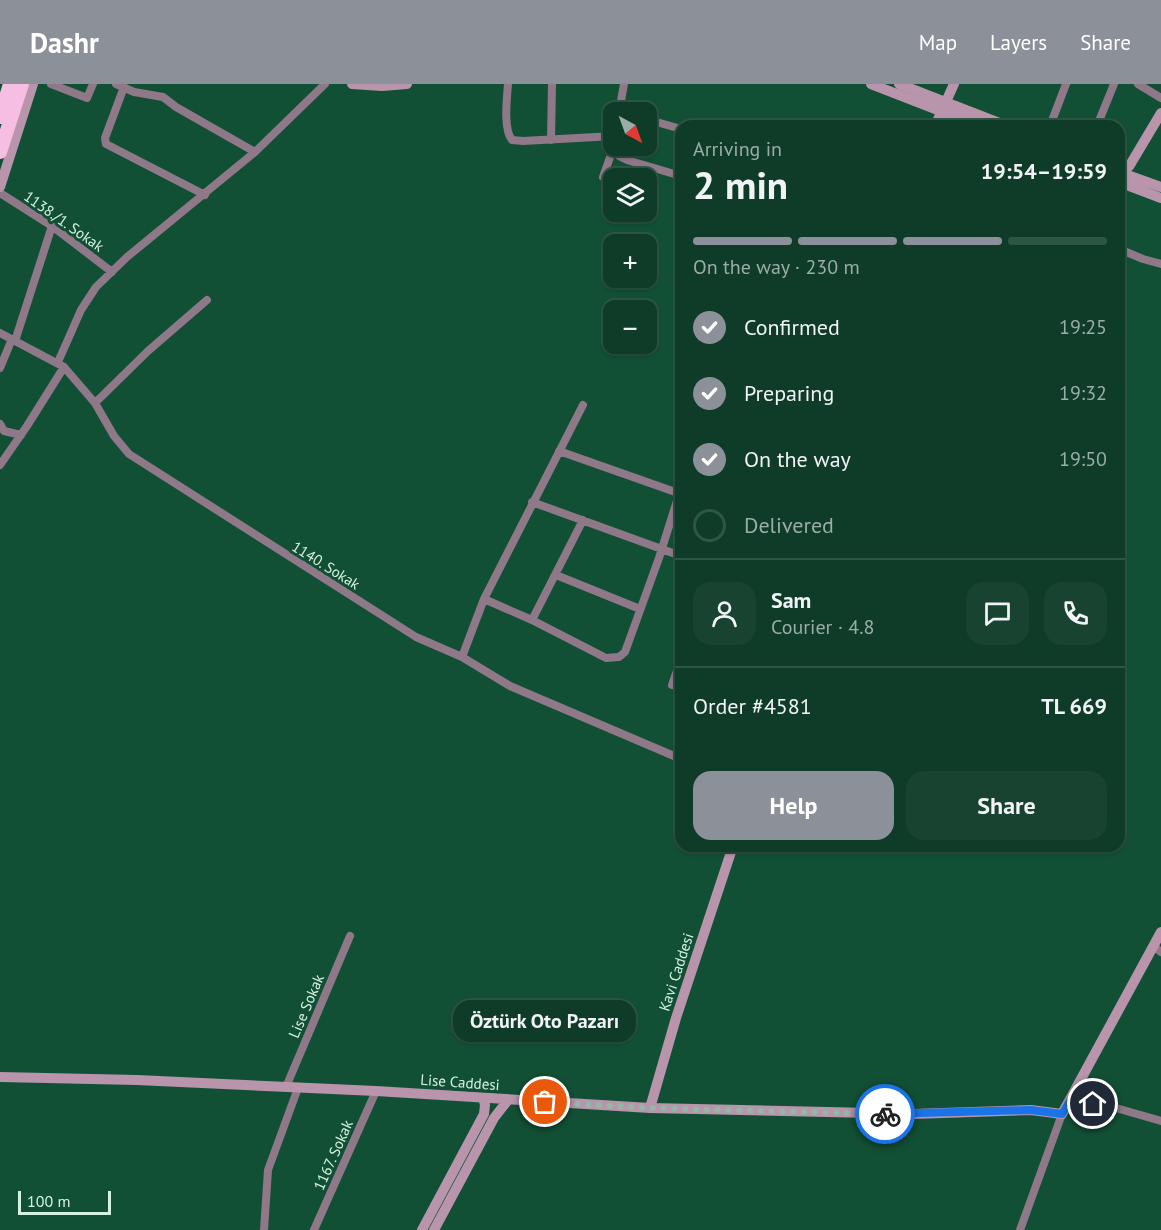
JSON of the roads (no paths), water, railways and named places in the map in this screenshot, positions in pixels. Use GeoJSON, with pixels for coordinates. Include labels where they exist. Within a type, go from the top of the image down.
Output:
{"type":"FeatureCollection","features":[{"type":"Feature","properties":{"kind":"highway"},"geometry":{"type":"LineString","coordinates":[[0,117],[10,84]]}},
{"type":"Feature","properties":{"kind":"highway"},"geometry":{"type":"LineString","coordinates":[[0,152],[22,84]]}},
{"type":"Feature","properties":{"kind":"street"},"geometry":{"type":"LineString","coordinates":[[0,187],[33,84]]}},
{"type":"Feature","properties":{"kind":"street"},"geometry":{"type":"LineString","coordinates":[[51,84],[87,98],[93,84]]}},
{"type":"Feature","properties":{"kind":"street"},"geometry":{"type":"LineString","coordinates":[[143,84],[145,94]]}},
{"type":"Feature","properties":{"kind":"street"},"geometry":{"type":"LineString","coordinates":[[0,465],[21,435],[61,365],[87,298],[112,272],[255,152],[325,84]]}},
{"type":"Feature","properties":{"kind":"street"},"geometry":{"type":"LineString","coordinates":[[352,84],[378,86],[407,84]]}},
{"type":"Feature","properties":{"kind":"street"},"geometry":{"type":"LineString","coordinates":[[507,84],[508,135],[512,140],[603,137]]}},
{"type":"Feature","properties":{"kind":"street"},"geometry":{"type":"LineString","coordinates":[[551,140],[552,84]]}},
{"type":"Feature","properties":{"kind":"street"},"geometry":{"type":"LineString","coordinates":[[621,102],[624,84]]}},
{"type":"Feature","properties":{"kind":"street"},"geometry":{"type":"LineString","coordinates":[[871,84],[987,120]]}},
{"type":"Feature","properties":{"kind":"street"},"geometry":{"type":"LineString","coordinates":[[899,84],[968,120]]}},
{"type":"Feature","properties":{"kind":"street"},"geometry":{"type":"LineString","coordinates":[[938,120],[954,84]]}},
{"type":"Feature","properties":{"kind":"street"},"geometry":{"type":"LineString","coordinates":[[1052,120],[1066,84]]}},
{"type":"Feature","properties":{"kind":"street"},"geometry":{"type":"LineString","coordinates":[[1099,120],[1114,84]]}},
{"type":"Feature","properties":{"kind":"street"},"geometry":{"type":"LineString","coordinates":[[1138,84],[1161,98]]}},
{"type":"Feature","properties":{"kind":"street"},"geometry":{"type":"LineString","coordinates":[[205,195],[106,144],[105,138],[120,86],[163,97],[176,107],[255,152]]}},
{"type":"Feature","properties":{"kind":"street"},"geometry":{"type":"LineString","coordinates":[[1125,168],[1161,113]]}},
{"type":"Feature","properties":{"kind":"street"},"geometry":{"type":"LineString","coordinates":[[657,123],[675,127]]}},
{"type":"Feature","properties":{"kind":"street"},"geometry":{"type":"LineString","coordinates":[[620,156],[675,174]]}},
{"type":"Feature","properties":{"kind":"street"},"geometry":{"type":"LineString","coordinates":[[1125,177],[1161,188]]}},
{"type":"Feature","properties":{"kind":"street"},"geometry":{"type":"LineString","coordinates":[[1125,179],[1161,198]]}},
{"type":"Feature","properties":{"kind":"street","name":"1138./1. Sokak"},"geometry":{"type":"LineString","coordinates":[[0,193],[52,226],[112,272]]}},
{"type":"Feature","properties":{"kind":"street"},"geometry":{"type":"LineString","coordinates":[[0,368],[13,340],[52,226]]}},
{"type":"Feature","properties":{"kind":"street"},"geometry":{"type":"LineString","coordinates":[[1125,252],[1161,264]]}},
{"type":"Feature","properties":{"kind":"street"},"geometry":{"type":"LineString","coordinates":[[95,403],[148,351],[207,300]]}},
{"type":"Feature","properties":{"kind":"street","name":"1140. Sokak"},"geometry":{"type":"LineString","coordinates":[[0,333],[61,365],[95,403],[114,436],[129,454],[416,637],[462,657],[510,686],[675,756]]}},
{"type":"Feature","properties":{"kind":"street"},"geometry":{"type":"LineString","coordinates":[[462,657],[484,599],[583,405]]}},
{"type":"Feature","properties":{"kind":"street"},"geometry":{"type":"LineString","coordinates":[[0,424],[4,430],[21,435]]}},
{"type":"Feature","properties":{"kind":"street"},"geometry":{"type":"LineString","coordinates":[[559,451],[675,490]]}},
{"type":"Feature","properties":{"kind":"street"},"geometry":{"type":"LineString","coordinates":[[532,502],[675,554]]}},
{"type":"Feature","properties":{"kind":"street"},"geometry":{"type":"LineString","coordinates":[[484,599],[532,620],[590,651],[611,659],[619,657],[625,652],[675,506]]}},
{"type":"Feature","properties":{"kind":"street"},"geometry":{"type":"LineString","coordinates":[[532,620],[583,520]]}},
{"type":"Feature","properties":{"kind":"street"},"geometry":{"type":"LineString","coordinates":[[556,575],[640,609]]}},
{"type":"Feature","properties":{"kind":"street"},"geometry":{"type":"LineString","coordinates":[[672,685],[675,676]]}},
{"type":"Feature","properties":{"kind":"street","name":"Kavi Caddesi"},"geometry":{"type":"LineString","coordinates":[[650,1108],[676,1018],[730,852]]}},
{"type":"Feature","properties":{"kind":"street"},"geometry":{"type":"LineString","coordinates":[[1020,1230],[1062,1114],[1157,949],[1161,932]]}},
{"type":"Feature","properties":{"kind":"street","name":"Lise Sokak"},"geometry":{"type":"LineString","coordinates":[[286,1087],[350,936]]}},
{"type":"Feature","properties":{"kind":"street","name":"Lise Caddesi"},"geometry":{"type":"LineString","coordinates":[[0,1077],[137,1080],[376,1091],[650,1108],[913,1114],[1031,1110],[1062,1114]]}},
{"type":"Feature","properties":{"kind":"street"},"geometry":{"type":"LineString","coordinates":[[264,1230],[268,1170],[298,1088]]}},
{"type":"Feature","properties":{"kind":"street","name":"1167. Sokak"},"geometry":{"type":"LineString","coordinates":[[314,1230],[376,1091]]}},
{"type":"Feature","properties":{"kind":"street"},"geometry":{"type":"LineString","coordinates":[[422,1230],[484,1114],[483,1098]]}},
{"type":"Feature","properties":{"kind":"street"},"geometry":{"type":"LineString","coordinates":[[434,1230],[494,1118],[508,1100]]}},
{"type":"Feature","properties":{"kind":"street"},"geometry":{"type":"LineString","coordinates":[[1070,1101],[1116,1108],[1161,1121]]}},
{"type":"Feature","properties":{"kind":"place","name":"Öztürk Oto Pazarı"},"geometry":{"type":"Point","coordinates":[545,1102]}}]}
